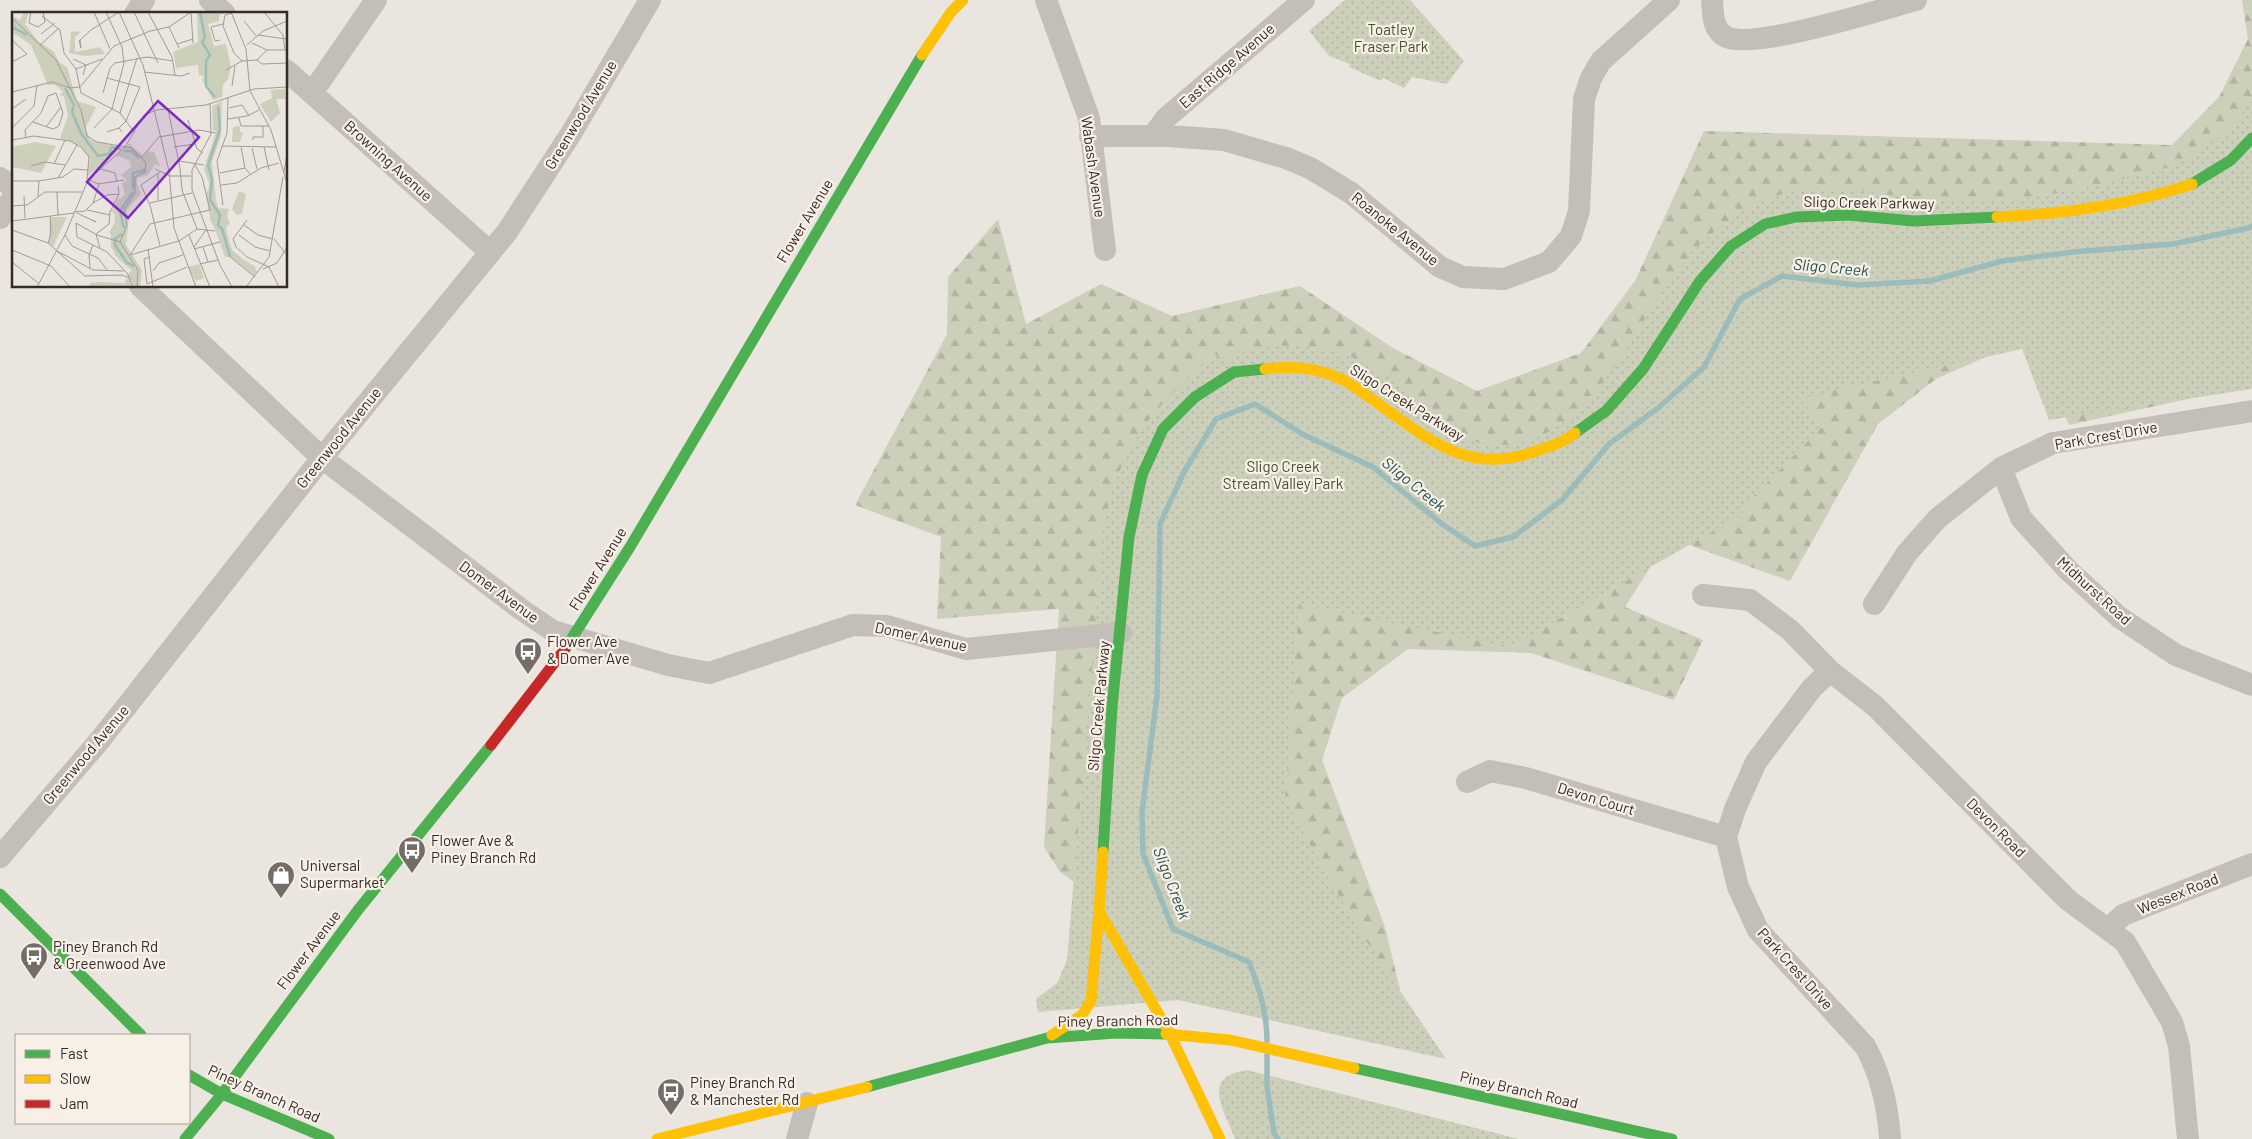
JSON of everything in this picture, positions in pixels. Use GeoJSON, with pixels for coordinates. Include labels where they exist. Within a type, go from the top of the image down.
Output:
{"type":"FeatureCollection","features":[{"type":"Feature","properties":{"kind":"street"},"geometry":{"type":"LineString","coordinates":[[135,12],[144,0]]}},
{"type":"Feature","properties":{"kind":"street"},"geometry":{"type":"LineString","coordinates":[[210,0],[223,12]]}},
{"type":"Feature","properties":{"kind":"street"},"geometry":{"type":"LineString","coordinates":[[312,94],[376,0]]}},
{"type":"Feature","properties":{"kind":"street","name":"Greenwood Avenue"},"geometry":{"type":"LineString","coordinates":[[0,857],[100,740],[322,458],[507,232],[572,132],[650,0]]}},
{"type":"Feature","properties":{"kind":"street","name":"Flower Avenue"},"geometry":{"type":"LineString","coordinates":[[185,1139],[222,1094],[334,941],[574,636],[630,547],[911,70],[951,12],[963,0]]}},
{"type":"Feature","properties":{"kind":"street","name":"Wabash Avenue"},"geometry":{"type":"LineString","coordinates":[[1046,0],[1088,118],[1105,250]]}},
{"type":"Feature","properties":{"kind":"street","name":"East Ridge Avenue"},"geometry":{"type":"LineString","coordinates":[[1153,136],[1166,118],[1304,0]]}},
{"type":"Feature","properties":{"kind":"street","name":"Roanoke Avenue"},"geometry":{"type":"LineString","coordinates":[[1090,136],[1153,136],[1224,140],[1310,168],[1351,193],[1440,267],[1463,277],[1504,279],[1550,262],[1571,236],[1579,211],[1584,99],[1591,78],[1601,61],[1669,0]]}},
{"type":"Feature","properties":{"kind":"street"},"geometry":{"type":"LineString","coordinates":[[1712,0],[1713,19],[1723,35],[1738,41],[1784,35],[1916,0]]}},
{"type":"Feature","properties":{"kind":"street","name":"Browning Avenue"},"geometry":{"type":"LineString","coordinates":[[288,72],[490,252]]}},
{"type":"Feature","properties":{"kind":"street","name":"Sligo Creek Parkway"},"geometry":{"type":"LineString","coordinates":[[1047,1038],[1082,1015],[1091,1001],[1099,911],[1112,707],[1121,633],[1129,537],[1142,475],[1163,429],[1195,397],[1234,372],[1291,366],[1320,371],[1344,380],[1442,447],[1466,457],[1496,460],[1520,458],[1566,440],[1606,411],[1643,369],[1700,281],[1731,246],[1765,224],[1796,217],[1831,216],[1914,221],[2054,214],[2168,192],[2192,184],[2231,160],[2252,138]]}},
{"type":"Feature","properties":{"kind":"street"},"geometry":{"type":"LineString","coordinates":[[0,178],[12,187]]}},
{"type":"Feature","properties":{"kind":"street"},"geometry":{"type":"LineString","coordinates":[[0,218],[12,199]]}},
{"type":"Feature","properties":{"kind":"street","name":"Domer Avenue"},"geometry":{"type":"LineString","coordinates":[[142,288],[322,458],[522,610],[553,631],[668,665],[709,673],[853,625],[887,626],[966,648],[1121,633]]}},
{"type":"Feature","properties":{"kind":"street","name":"Park Crest Drive"},"geometry":{"type":"LineString","coordinates":[[1874,604],[1907,553],[1937,519],[2001,468],[2053,443],[2252,411]]}},
{"type":"Feature","properties":{"kind":"street","name":"Midhurst Road"},"geometry":{"type":"LineString","coordinates":[[2001,468],[2021,518],[2068,570],[2118,617],[2176,656],[2252,685]]}},
{"type":"Feature","properties":{"kind":"street","name":"Devon Road"},"geometry":{"type":"LineString","coordinates":[[1703,595],[1750,600],[1790,630],[1830,671],[1875,706],[2068,900],[2125,942],[2172,1022],[2179,1046],[2188,1139]]}},
{"type":"Feature","properties":{"kind":"street"},"geometry":{"type":"LineString","coordinates":[[1726,837],[1735,809],[1756,762],[1812,688],[1830,671]]}},
{"type":"Feature","properties":{"kind":"street","name":"Devon Court"},"geometry":{"type":"LineString","coordinates":[[1467,782],[1490,771],[1526,778],[1726,837]]}},
{"type":"Feature","properties":{"kind":"street","name":"Park Crest Drive"},"geometry":{"type":"LineString","coordinates":[[1726,837],[1738,887],[1758,930],[1865,1046],[1876,1067],[1889,1117],[1890,1139]]}},
{"type":"Feature","properties":{"kind":"street","name":"Wessex Road"},"geometry":{"type":"LineString","coordinates":[[2108,929],[2123,915],[2252,864]]}},
{"type":"Feature","properties":{"kind":"street"},"geometry":{"type":"LineString","coordinates":[[0,894],[140,1034]]}},
{"type":"Feature","properties":{"kind":"street"},"geometry":{"type":"LineString","coordinates":[[1099,911],[1169,1032],[1220,1139]]}},
{"type":"Feature","properties":{"kind":"street","name":"Piney Branch Road"},"geometry":{"type":"LineString","coordinates":[[657,1139],[807,1102],[1047,1038],[1087,1034],[1169,1032],[1230,1040],[1672,1139]]}},
{"type":"Feature","properties":{"kind":"street","name":"Piney Branch Road"},"geometry":{"type":"LineString","coordinates":[[190,1076],[222,1094],[329,1139]]}},
{"type":"Feature","properties":{"kind":"street"},"geometry":{"type":"LineString","coordinates":[[797,1139],[807,1102]]}},
{"type":"Feature","properties":{"kind":"green space","name":"Toatley Fraser Park"},"geometry":{"type":"Polygon","coordinates":[[[1345,0],[1410,0],[1464,61],[1447,84],[1412,77],[1404,88],[1383,78],[1381,81],[1349,67],[1350,64],[1329,56],[1309,31],[1345,0]]]}},
{"type":"Feature","properties":{"kind":"green space","name":"Sligo Creek Stream Valley Park"},"geometry":{"type":"Polygon","coordinates":[[[2242,0],[2252,0],[2252,385],[2069,425],[2031,337],[1936,379],[1878,424],[1790,581],[1669,538],[1625,607],[1703,640],[1674,700],[1531,653],[1408,649],[1342,698],[1322,760],[1385,927],[1411,1035],[1134,924],[1060,872],[1044,847],[1059,609],[937,619],[941,537],[855,505],[947,334],[948,277],[998,219],[1026,324],[1101,284],[1172,316],[1300,286],[1393,348],[1477,391],[1581,353],[1635,281],[1704,131],[2172,145],[2219,97],[2248,39],[2242,0]]]}},
{"type":"Feature","properties":{"kind":"green space","name":"Sligo Creek Stream Valley Park"},"geometry":{"type":"Polygon","coordinates":[[[2252,99],[2252,389],[2049,420],[2022,349],[1803,397],[1801,400],[1823,426],[1747,503],[1740,516],[1510,647],[1299,604],[1285,800],[1353,921],[1446,1059],[1178,1000],[1038,1012],[1036,999],[1057,983],[1067,960],[1104,524],[1111,495],[1120,470],[1143,428],[1174,392],[1215,354],[1222,360],[1273,346],[1310,347],[1340,353],[1381,372],[1435,420],[1458,435],[1471,441],[1487,444],[1522,442],[1552,430],[1579,408],[1604,381],[1684,262],[1718,228],[1758,203],[1788,192],[1822,188],[1864,191],[1927,200],[1966,202],[2010,200],[2074,190],[2152,172],[2186,159],[2223,134],[2252,99]]]}},
{"type":"Feature","properties":{"kind":"green space"},"geometry":{"type":"Polygon","coordinates":[[[1247,1070],[1519,1139],[1235,1139],[1219,1096],[1220,1087],[1224,1080],[1233,1074],[1247,1070]]]}},
{"type":"Feature","properties":{"kind":"waterway","name":"Sligo Creek"},"geometry":{"type":"LineString","coordinates":[[1267,1041],[1266,1020],[1262,1000],[1249,962],[1173,929],[1143,854],[1142,812],[1157,696],[1160,524],[1184,472],[1216,419],[1255,404],[1304,435],[1373,467],[1442,524],[1475,546],[1513,537],[1562,500],[1609,444],[1658,408],[1704,367],[1740,299],[1782,276],[1857,285],[1930,281],[2002,261],[2073,252],[2173,244],[2252,226]]}},
{"type":"Feature","properties":{"kind":"waterway","name":"Sligo Creek"},"geometry":{"type":"LineString","coordinates":[[1267,1055],[1267,1087],[1274,1133],[1278,1139]]}},
{"type":"Feature","properties":{"kind":"traffic: fast"},"geometry":{"type":"LineString","coordinates":[[565,649],[630,547],[922,55]]}},
{"type":"Feature","properties":{"kind":"traffic: fast"},"geometry":{"type":"LineString","coordinates":[[2192,184],[2231,160],[2252,138]]}},
{"type":"Feature","properties":{"kind":"traffic: fast"},"geometry":{"type":"LineString","coordinates":[[1575,433],[1606,411],[1643,369],[1700,281],[1731,246],[1765,224],[1796,217],[1848,215],[1914,221],[1997,217]]}},
{"type":"Feature","properties":{"kind":"traffic: fast"},"geometry":{"type":"LineString","coordinates":[[1103,852],[1112,707],[1129,537],[1142,475],[1163,429],[1195,397],[1234,372],[1265,369]]}},
{"type":"Feature","properties":{"kind":"traffic: fast"},"geometry":{"type":"LineString","coordinates":[[185,1139],[222,1094],[358,910],[491,745]]}},
{"type":"Feature","properties":{"kind":"traffic: fast"},"geometry":{"type":"LineString","coordinates":[[0,894],[140,1034]]}},
{"type":"Feature","properties":{"kind":"traffic: fast"},"geometry":{"type":"LineString","coordinates":[[867,1087],[1047,1038],[1116,1033],[1166,1034]]}},
{"type":"Feature","properties":{"kind":"traffic: fast"},"geometry":{"type":"LineString","coordinates":[[1354,1068],[1672,1139]]}},
{"type":"Feature","properties":{"kind":"traffic: fast"},"geometry":{"type":"LineString","coordinates":[[190,1076],[222,1094],[329,1139]]}},
{"type":"Feature","properties":{"kind":"traffic: slow"},"geometry":{"type":"LineString","coordinates":[[922,55],[951,12],[963,0]]}},
{"type":"Feature","properties":{"kind":"traffic: slow"},"geometry":{"type":"LineString","coordinates":[[1997,217],[2046,214],[2120,203],[2145,198],[2192,184]]}},
{"type":"Feature","properties":{"kind":"traffic: slow"},"geometry":{"type":"LineString","coordinates":[[1265,369],[1305,368],[1334,376],[1353,386],[1426,437],[1465,455],[1486,459],[1509,458],[1555,444],[1575,433]]}},
{"type":"Feature","properties":{"kind":"traffic: slow"},"geometry":{"type":"LineString","coordinates":[[1103,852],[1099,911],[1169,1032],[1220,1139]]}},
{"type":"Feature","properties":{"kind":"traffic: slow"},"geometry":{"type":"LineString","coordinates":[[1052,1035],[1082,1015],[1091,1001],[1099,911]]}},
{"type":"Feature","properties":{"kind":"traffic: slow"},"geometry":{"type":"LineString","coordinates":[[1166,1034],[1230,1040],[1354,1068]]}},
{"type":"Feature","properties":{"kind":"traffic: slow"},"geometry":{"type":"LineString","coordinates":[[657,1139],[867,1087]]}},
{"type":"Feature","properties":{"kind":"traffic: jam"},"geometry":{"type":"LineString","coordinates":[[491,745],[565,649]]}},
{"type":"Feature","properties":{"kind":"place","name":"Flower Ave & Domer Ave"},"geometry":{"type":"Point","coordinates":[528,675]}},
{"type":"Feature","properties":{"kind":"place","name":"Flower Ave & Piney Branch Rd"},"geometry":{"type":"Point","coordinates":[412,874]}},
{"type":"Feature","properties":{"kind":"place","name":"Universal Supermarket"},"geometry":{"type":"Point","coordinates":[281,899]}},
{"type":"Feature","properties":{"kind":"place","name":"Piney Branch Rd & Greenwood Ave"},"geometry":{"type":"Point","coordinates":[34,980]}},
{"type":"Feature","properties":{"kind":"place","name":"Piney Branch Rd & Manchester Rd"},"geometry":{"type":"Point","coordinates":[671,1116]}}]}
